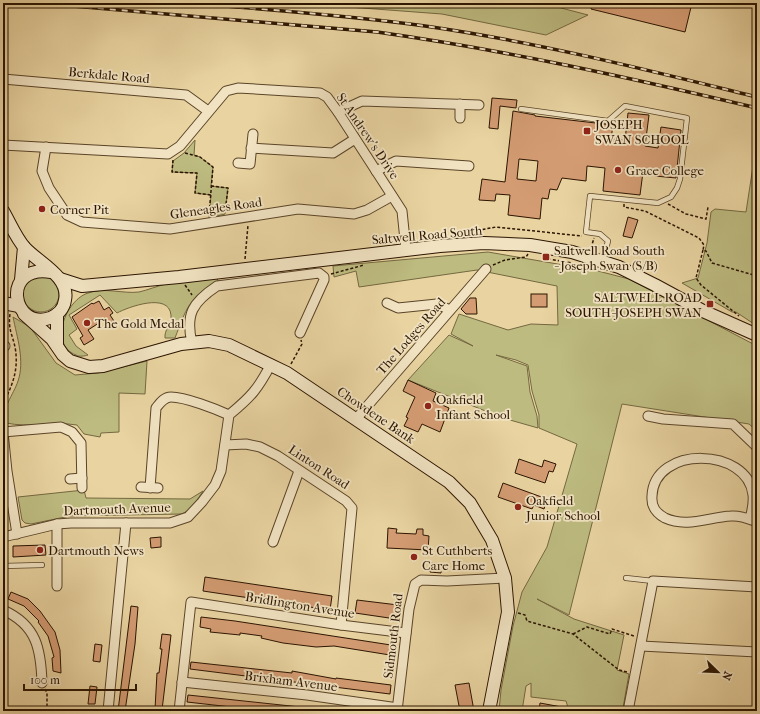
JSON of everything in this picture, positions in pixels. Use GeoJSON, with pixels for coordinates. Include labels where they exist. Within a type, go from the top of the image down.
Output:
{"type":"FeatureCollection","features":[{"type":"Feature","properties":{"kind":"street","name":"Berkdale Road"},"geometry":{"type":"LineString","coordinates":[[3,79],[186,95],[208,111]]}},
{"type":"Feature","properties":{"kind":"street","name":"St Andrew's Drive"},"geometry":{"type":"LineString","coordinates":[[174,151],[226,91],[238,88],[320,94],[327,97],[338,112],[402,211],[406,250]]}},
{"type":"Feature","properties":{"kind":"street"},"geometry":{"type":"LineString","coordinates":[[338,112],[362,100],[478,105]]}},
{"type":"Feature","properties":{"kind":"street"},"geometry":{"type":"LineString","coordinates":[[460,104],[460,118]]}},
{"type":"Feature","properties":{"kind":"street"},"geometry":{"type":"LineString","coordinates":[[238,164],[250,164],[253,134]]}},
{"type":"Feature","properties":{"kind":"street"},"geometry":{"type":"LineString","coordinates":[[251,148],[333,153],[355,139]]}},
{"type":"Feature","properties":{"kind":"street"},"geometry":{"type":"LineString","coordinates":[[3,145],[162,155],[174,151]]}},
{"type":"Feature","properties":{"kind":"street","name":"Gleneagles Road"},"geometry":{"type":"LineString","coordinates":[[46,147],[42,171],[49,188],[67,215],[82,222],[170,229],[298,210],[354,214],[367,210],[392,196]]}},
{"type":"Feature","properties":{"kind":"street"},"geometry":{"type":"LineString","coordinates":[[376,171],[396,161],[470,166]]}},
{"type":"Feature","properties":{"kind":"street"},"geometry":{"type":"LineString","coordinates":[[3,211],[24,247],[56,275],[65,287],[65,303],[58,314],[57,345]]}},
{"type":"Feature","properties":{"kind":"street","name":"Saltwell Road South"},"geometry":{"type":"LineString","coordinates":[[66,295],[82,286],[179,277],[406,250],[484,243],[530,245],[572,252],[603,261],[630,272],[703,311],[757,335]]}},
{"type":"Feature","properties":{"kind":"street"},"geometry":{"type":"LineString","coordinates":[[21,280],[24,247]]}},
{"type":"Feature","properties":{"kind":"street","name":"The Lodges Road"},"geometry":{"type":"LineString","coordinates":[[356,419],[486,269]]}},
{"type":"Feature","properties":{"kind":"street"},"geometry":{"type":"LineString","coordinates":[[56,275],[38,270],[27,274],[7,297],[18,311],[34,319],[44,320],[58,314]]}},
{"type":"Feature","properties":{"kind":"street"},"geometry":{"type":"LineString","coordinates":[[192,343],[189,327],[190,318],[197,302],[217,286],[320,273],[324,276],[324,280],[300,333]]}},
{"type":"Feature","properties":{"kind":"street","name":"Saltwell Road South"},"geometry":{"type":"LineString","coordinates":[[56,275],[82,286]]}},
{"type":"Feature","properties":{"kind":"street"},"geometry":{"type":"LineString","coordinates":[[387,303],[398,308],[437,304],[450,310]]}},
{"type":"Feature","properties":{"kind":"street","name":"Chowdene Bank"},"geometry":{"type":"LineString","coordinates":[[18,311],[57,345],[63,355],[70,361],[89,367],[103,366],[182,344],[209,341],[229,345],[287,373],[449,482],[470,503],[492,540],[505,578],[508,612],[489,711]]}},
{"type":"Feature","properties":{"kind":"street"},"geometry":{"type":"LineString","coordinates":[[150,488],[156,408],[162,401],[170,397],[211,407],[229,415],[248,400],[259,388],[271,364]]}},
{"type":"Feature","properties":{"kind":"street","name":"Dartmouth Avenue"},"geometry":{"type":"LineString","coordinates":[[3,537],[57,524],[170,523],[188,517],[215,485],[221,471],[229,415]]}},
{"type":"Feature","properties":{"kind":"street"},"geometry":{"type":"LineString","coordinates":[[648,416],[663,419],[734,424],[757,447]]}},
{"type":"Feature","properties":{"kind":"street"},"geometry":{"type":"LineString","coordinates":[[17,534],[5,471],[3,432],[61,427],[72,432],[81,443],[82,488]]}},
{"type":"Feature","properties":{"kind":"street","name":"Linton Road"},"geometry":{"type":"LineString","coordinates":[[225,445],[246,444],[260,447],[278,456],[298,471],[346,501],[352,508],[341,625]]}},
{"type":"Feature","properties":{"kind":"street"},"geometry":{"type":"LineString","coordinates":[[700,458],[717,460],[733,466],[747,478],[753,494],[754,520],[732,515],[695,522],[667,518],[656,512],[652,501],[652,489],[657,476],[668,466],[700,458]]}},
{"type":"Feature","properties":{"kind":"street"},"geometry":{"type":"LineString","coordinates":[[273,542],[298,471]]}},
{"type":"Feature","properties":{"kind":"street"},"geometry":{"type":"LineString","coordinates":[[70,479],[82,478]]}},
{"type":"Feature","properties":{"kind":"street"},"geometry":{"type":"LineString","coordinates":[[108,711],[126,523]]}},
{"type":"Feature","properties":{"kind":"street","name":"Dartmouth Avenue"},"geometry":{"type":"LineString","coordinates":[[57,524],[57,586]]}},
{"type":"Feature","properties":{"kind":"street","name":"Sidmouth Road"},"geometry":{"type":"LineString","coordinates":[[397,709],[412,590],[415,584],[421,580],[447,581],[505,578]]}},
{"type":"Feature","properties":{"kind":"street"},"geometry":{"type":"LineString","coordinates":[[628,711],[653,581],[757,587]]}},
{"type":"Feature","properties":{"kind":"street","name":"Bridlington Avenue"},"geometry":{"type":"LineString","coordinates":[[182,682],[191,602],[341,625],[406,633]]}},
{"type":"Feature","properties":{"kind":"street"},"geometry":{"type":"LineString","coordinates":[[3,610],[16,617],[28,627],[37,644],[41,661],[42,684]]}},
{"type":"Feature","properties":{"kind":"street"},"geometry":{"type":"LineString","coordinates":[[641,642],[757,652]]}},
{"type":"Feature","properties":{"kind":"street"},"geometry":{"type":"LineString","coordinates":[[179,711],[182,682]]}},
{"type":"Feature","properties":{"kind":"street","name":"Brixham Avenue"},"geometry":{"type":"LineString","coordinates":[[182,682],[307,695],[397,709]]}},
{"type":"Feature","properties":{"kind":"lane"},"geometry":{"type":"LineString","coordinates":[[521,109],[608,121],[625,106],[687,118],[680,179],[677,188],[671,197],[658,203],[590,196],[586,232],[595,235],[600,234],[608,241],[603,261]]}},
{"type":"Feature","properties":{"kind":"lane"},"geometry":{"type":"LineString","coordinates":[[3,566],[42,565]]}},
{"type":"Feature","properties":{"kind":"lane"},"geometry":{"type":"LineString","coordinates":[[626,578],[653,581]]}},
{"type":"Feature","properties":{"kind":"path"},"geometry":{"type":"LineString","coordinates":[[209,223],[213,167],[200,157],[174,151],[172,172],[197,173],[195,193],[211,194]]}},
{"type":"Feature","properties":{"kind":"path"},"geometry":{"type":"LineString","coordinates":[[211,186],[228,188],[224,221]]}},
{"type":"Feature","properties":{"kind":"path"},"geometry":{"type":"LineString","coordinates":[[624,199],[624,207],[645,211],[699,238],[704,245],[696,278],[701,285],[742,319],[744,330]]}},
{"type":"Feature","properties":{"kind":"path"},"geometry":{"type":"LineString","coordinates":[[663,200],[686,214],[706,219],[708,207]]}},
{"type":"Feature","properties":{"kind":"path"},"geometry":{"type":"LineString","coordinates":[[244,269],[249,217]]}},
{"type":"Feature","properties":{"kind":"path"},"geometry":{"type":"LineString","coordinates":[[446,236],[496,226],[595,235],[590,251]]}},
{"type":"Feature","properties":{"kind":"path"},"geometry":{"type":"LineString","coordinates":[[3,242],[7,297]]}},
{"type":"Feature","properties":{"kind":"path"},"geometry":{"type":"LineString","coordinates":[[486,269],[505,260],[526,257],[530,245]]}},
{"type":"Feature","properties":{"kind":"path"},"geometry":{"type":"LineString","coordinates":[[703,250],[706,251],[712,264],[757,276]]}},
{"type":"Feature","properties":{"kind":"path"},"geometry":{"type":"LineString","coordinates":[[179,277],[197,302]]}},
{"type":"Feature","properties":{"kind":"path"},"geometry":{"type":"LineString","coordinates":[[3,404],[14,383],[17,365],[15,346],[8,326],[18,311]]}},
{"type":"Feature","properties":{"kind":"path"},"geometry":{"type":"LineString","coordinates":[[287,373],[302,344],[300,333]]}},
{"type":"Feature","properties":{"kind":"path"},"geometry":{"type":"LineString","coordinates":[[508,612],[525,615],[527,621],[573,634],[619,670],[635,673]]}},
{"type":"Feature","properties":{"kind":"path"},"geometry":{"type":"LineString","coordinates":[[573,634],[587,627],[610,634],[612,628],[641,642]]}},
{"type":"Feature","properties":{"kind":"path"},"geometry":{"type":"LineString","coordinates":[[42,684],[47,693],[47,711]]}},
{"type":"Feature","properties":{"kind":"shaded area"},"geometry":{"type":"Polygon","coordinates":[[[295,3],[542,3],[588,15],[546,35],[442,14],[295,3]]]}},
{"type":"Feature","properties":{"kind":"shaded area"},"geometry":{"type":"Polygon","coordinates":[[[195,140],[194,155],[200,157],[213,167],[211,186],[228,188],[225,214],[209,218],[211,195],[195,193],[197,173],[172,172],[173,161],[184,153],[195,140]]]}},
{"type":"Feature","properties":{"kind":"shaded area"},"geometry":{"type":"Polygon","coordinates":[[[757,140],[757,326],[736,312],[732,312],[682,283],[698,278],[707,243],[711,212],[715,209],[746,212],[757,140]]]}},
{"type":"Feature","properties":{"kind":"shaded area"},"geometry":{"type":"Polygon","coordinates":[[[488,252],[598,271],[629,279],[757,346],[757,431],[749,424],[622,404],[569,615],[537,599],[574,619],[624,635],[617,670],[629,674],[623,708],[619,708],[619,711],[569,711],[566,701],[531,697],[531,683],[526,686],[522,711],[499,711],[501,690],[513,626],[522,592],[547,547],[577,444],[539,428],[539,415],[532,391],[528,365],[496,355],[527,366],[530,392],[537,416],[538,428],[503,418],[408,380],[449,335],[473,346],[451,334],[459,314],[508,330],[531,324],[558,325],[557,286],[477,270],[359,287],[356,271],[334,277],[333,266],[488,252]]]}},
{"type":"Feature","properties":{"kind":"shaded area"},"geometry":{"type":"Polygon","coordinates":[[[45,276],[54,281],[58,287],[58,301],[54,307],[45,312],[37,312],[28,307],[24,301],[23,290],[28,281],[34,277],[45,276]]]}},
{"type":"Feature","properties":{"kind":"shaded area"},"geometry":{"type":"Polygon","coordinates":[[[217,278],[218,281],[195,298],[190,305],[182,319],[175,338],[165,338],[171,315],[169,308],[163,304],[147,303],[117,313],[100,295],[69,315],[77,329],[69,335],[76,346],[88,355],[76,355],[68,349],[63,342],[63,322],[67,313],[80,297],[88,293],[94,291],[139,292],[166,284],[217,278]]]}},
{"type":"Feature","properties":{"kind":"shaded area"},"geometry":{"type":"Polygon","coordinates":[[[13,317],[30,327],[56,363],[75,375],[98,373],[147,361],[145,394],[119,393],[119,432],[101,433],[100,437],[84,434],[77,425],[23,425],[6,423],[6,407],[18,381],[21,365],[20,349],[13,317]]]}},
{"type":"Feature","properties":{"kind":"shaded area"},"geometry":{"type":"Polygon","coordinates":[[[84,490],[86,498],[190,499],[203,491],[192,508],[182,514],[70,516],[31,524],[25,523],[22,520],[18,497],[84,490]]]}},
{"type":"Feature","properties":{"kind":"building"},"geometry":{"type":"Polygon","coordinates":[[[593,3],[692,3],[685,32],[591,9],[593,3]]]}},
{"type":"Feature","properties":{"kind":"building"},"geometry":{"type":"Polygon","coordinates":[[[492,98],[517,100],[516,108],[500,106],[498,129],[489,128],[492,98]]]}},
{"type":"Feature","properties":{"kind":"building"},"geometry":{"type":"Polygon","coordinates":[[[513,111],[535,116],[613,125],[611,139],[625,140],[628,113],[649,115],[645,146],[658,148],[661,127],[681,130],[676,178],[655,176],[655,173],[643,172],[640,195],[603,191],[605,168],[587,166],[586,181],[562,178],[557,190],[550,189],[548,199],[542,198],[540,219],[508,215],[510,195],[496,194],[495,201],[479,200],[482,179],[505,182],[513,111]],[[519,159],[517,179],[536,181],[538,161],[519,159]]]}},
{"type":"Feature","properties":{"kind":"building"},"geometry":{"type":"Polygon","coordinates":[[[628,217],[638,220],[632,238],[623,236],[628,217]]]}},
{"type":"Feature","properties":{"kind":"building"},"geometry":{"type":"Polygon","coordinates":[[[531,294],[547,294],[547,307],[531,307],[531,294]]]}},
{"type":"Feature","properties":{"kind":"building"},"geometry":{"type":"Polygon","coordinates":[[[470,298],[476,298],[477,314],[466,314],[461,309],[470,298]]]}},
{"type":"Feature","properties":{"kind":"building","name":"The Gold Medal"},"geometry":{"type":"Polygon","coordinates":[[[99,301],[104,310],[109,307],[113,313],[110,315],[114,321],[108,324],[105,319],[88,330],[94,339],[84,345],[80,338],[83,336],[72,317],[92,303],[93,304],[99,301]]]}},
{"type":"Feature","properties":{"kind":"building"},"geometry":{"type":"Polygon","coordinates":[[[408,380],[436,393],[433,401],[449,408],[440,432],[422,424],[418,432],[404,426],[408,418],[406,417],[415,397],[403,391],[408,380]]]}},
{"type":"Feature","properties":{"kind":"building"},"geometry":{"type":"Polygon","coordinates":[[[519,459],[542,467],[544,460],[556,464],[553,472],[549,471],[545,483],[515,473],[519,459]]]}},
{"type":"Feature","properties":{"kind":"building"},"geometry":{"type":"Polygon","coordinates":[[[503,483],[547,499],[544,509],[534,505],[532,509],[498,497],[503,483]]]}},
{"type":"Feature","properties":{"kind":"building","name":"St Cuthberts Care Home"},"geometry":{"type":"Polygon","coordinates":[[[388,528],[397,529],[396,533],[416,534],[417,529],[423,529],[423,535],[429,536],[428,550],[387,548],[388,528]]]}},
{"type":"Feature","properties":{"kind":"building"},"geometry":{"type":"Polygon","coordinates":[[[161,537],[161,547],[151,548],[150,538],[161,537]]]}},
{"type":"Feature","properties":{"kind":"building"},"geometry":{"type":"Polygon","coordinates":[[[45,545],[46,555],[13,557],[13,546],[45,545]]]}},
{"type":"Feature","properties":{"kind":"building"},"geometry":{"type":"Polygon","coordinates":[[[431,563],[441,564],[441,573],[430,572],[431,563]]]}},
{"type":"Feature","properties":{"kind":"building"},"geometry":{"type":"Polygon","coordinates":[[[205,577],[332,596],[330,610],[203,591],[205,577]]]}},
{"type":"Feature","properties":{"kind":"building"},"geometry":{"type":"Polygon","coordinates":[[[11,592],[28,599],[40,611],[55,632],[60,650],[61,673],[53,671],[52,658],[54,657],[48,636],[38,622],[39,621],[24,606],[8,599],[11,592]]]}},
{"type":"Feature","properties":{"kind":"building"},"geometry":{"type":"Polygon","coordinates":[[[357,600],[398,605],[396,619],[355,613],[357,600]]]}},
{"type":"Feature","properties":{"kind":"building"},"geometry":{"type":"Polygon","coordinates":[[[131,606],[138,607],[135,644],[125,711],[118,711],[131,606]]]}},
{"type":"Feature","properties":{"kind":"building"},"geometry":{"type":"Polygon","coordinates":[[[201,617],[391,645],[390,655],[334,646],[316,647],[283,643],[261,638],[262,636],[240,633],[240,635],[210,632],[211,629],[200,627],[201,617]]]}},
{"type":"Feature","properties":{"kind":"building"},"geometry":{"type":"Polygon","coordinates":[[[162,634],[171,635],[162,710],[155,709],[157,673],[159,673],[162,649],[160,649],[162,634]]]}},
{"type":"Feature","properties":{"kind":"building"},"geometry":{"type":"Polygon","coordinates":[[[95,644],[102,645],[100,662],[93,661],[95,644]]]}},
{"type":"Feature","properties":{"kind":"building"},"geometry":{"type":"Polygon","coordinates":[[[191,662],[292,673],[292,671],[336,679],[391,685],[390,694],[190,669],[191,662]]]}},
{"type":"Feature","properties":{"kind":"building"},"geometry":{"type":"Polygon","coordinates":[[[469,683],[474,711],[460,711],[455,685],[469,683]]]}},
{"type":"Feature","properties":{"kind":"building"},"geometry":{"type":"Polygon","coordinates":[[[90,686],[97,687],[95,704],[88,704],[90,686]]]}},
{"type":"Feature","properties":{"kind":"building"},"geometry":{"type":"Polygon","coordinates":[[[188,695],[300,707],[300,711],[267,711],[187,702],[188,695]]]}},
{"type":"Feature","properties":{"kind":"building"},"geometry":{"type":"Polygon","coordinates":[[[540,703],[567,708],[567,711],[539,711],[540,703]]]}},
{"type":"Feature","properties":{"kind":"railway"},"geometry":{"type":"LineString","coordinates":[[38,3],[377,32],[425,39],[520,56],[757,108]]}},
{"type":"Feature","properties":{"kind":"railway"},"geometry":{"type":"LineString","coordinates":[[190,3],[308,13],[425,26],[550,48],[757,97]]}},
{"type":"Feature","properties":{"kind":"place","name":"JOSEPH SWAN SCHOOL"},"geometry":{"type":"Point","coordinates":[587,131]}},
{"type":"Feature","properties":{"kind":"place","name":"Grace College"},"geometry":{"type":"Point","coordinates":[618,170]}},
{"type":"Feature","properties":{"kind":"place","name":"Corner Pit"},"geometry":{"type":"Point","coordinates":[42,209]}},
{"type":"Feature","properties":{"kind":"place","name":"Saltwell Road South - Joseph Swan (S/B)"},"geometry":{"type":"Point","coordinates":[546,257]}},
{"type":"Feature","properties":{"kind":"place","name":"SALTWELL ROAD SOUTH-JOSEPH SWAN"},"geometry":{"type":"Point","coordinates":[710,304]}},
{"type":"Feature","properties":{"kind":"place","name":"The Gold Medal"},"geometry":{"type":"Point","coordinates":[87,323]}},
{"type":"Feature","properties":{"kind":"place","name":"Oakfield Infant School"},"geometry":{"type":"Point","coordinates":[428,406]}},
{"type":"Feature","properties":{"kind":"place","name":"Oakfield Junior School"},"geometry":{"type":"Point","coordinates":[518,507]}},
{"type":"Feature","properties":{"kind":"place","name":"Dartmouth News"},"geometry":{"type":"Point","coordinates":[40,550]}},
{"type":"Feature","properties":{"kind":"place","name":"St Cuthberts Care Home"},"geometry":{"type":"Point","coordinates":[414,557]}}]}
